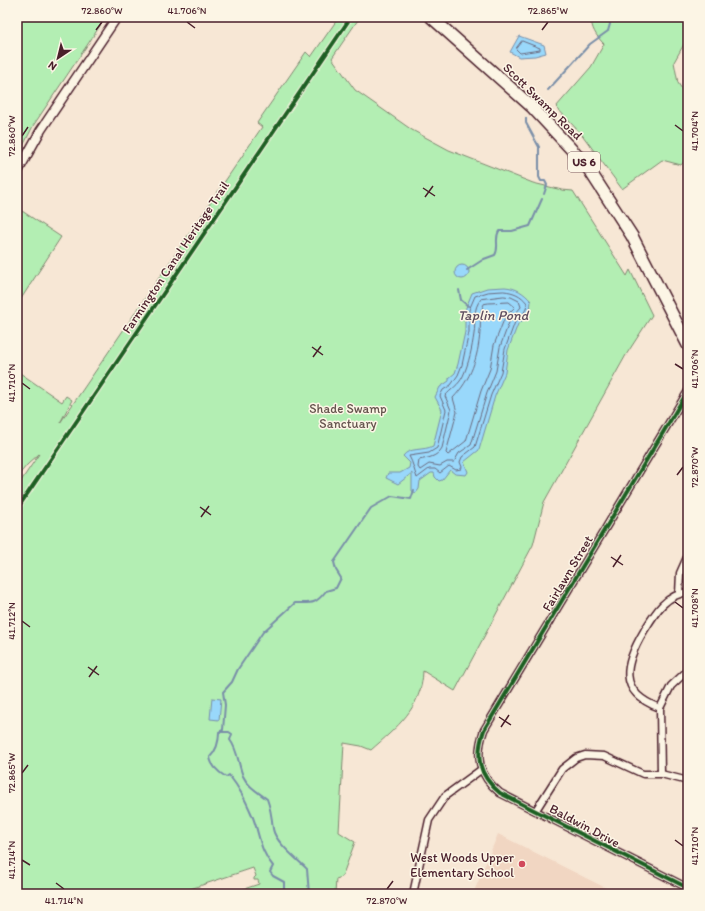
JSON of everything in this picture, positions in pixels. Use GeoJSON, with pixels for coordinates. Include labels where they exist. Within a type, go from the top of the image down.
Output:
{"type":"FeatureCollection","features":[{"type":"Feature","properties":{"kind":"highway","name":"Scott Swamp Road"},"geometry":{"type":"LineString","coordinates":[[432,17],[532,107],[586,165],[632,236],[688,344]]}},
{"type":"Feature","properties":{"kind":"street"},"geometry":{"type":"LineString","coordinates":[[17,173],[41,130],[117,17]]}},
{"type":"Feature","properties":{"kind":"street","name":"Fairlawn Street"},"geometry":{"type":"LineString","coordinates":[[482,769],[478,747],[484,730],[688,391]]}},
{"type":"Feature","properties":{"kind":"street"},"geometry":{"type":"LineString","coordinates":[[679,594],[680,573],[688,555]]}},
{"type":"Feature","properties":{"kind":"street"},"geometry":{"type":"LineString","coordinates":[[660,708],[650,704],[637,694],[630,681],[628,665],[632,650],[656,611],[665,601],[679,594],[688,592]]}},
{"type":"Feature","properties":{"kind":"street"},"geometry":{"type":"LineString","coordinates":[[661,774],[660,708],[671,686],[688,670]]}},
{"type":"Feature","properties":{"kind":"street"},"geometry":{"type":"LineString","coordinates":[[536,810],[562,769],[576,758],[585,755],[604,756],[643,774],[661,774],[688,781]]}},
{"type":"Feature","properties":{"kind":"street"},"geometry":{"type":"LineString","coordinates":[[413,894],[430,820],[445,796],[482,769]]}},
{"type":"Feature","properties":{"kind":"street","name":"Baldwin Drive"},"geometry":{"type":"LineString","coordinates":[[482,769],[489,783],[500,793],[688,888]]}},
{"type":"Feature","properties":{"kind":"shaded area","name":"West Woods Upper Elementary School"},"geometry":{"type":"Polygon","coordinates":[[[498,834],[618,894],[473,894],[498,834]]]}},
{"type":"Feature","properties":{"kind":"green space"},"geometry":{"type":"Polygon","coordinates":[[[17,17],[106,17],[33,126],[17,158],[17,17]]]}},
{"type":"Feature","properties":{"kind":"green space","name":"Shade Swamp Sanctuary"},"geometry":{"type":"Polygon","coordinates":[[[339,17],[360,17],[332,58],[355,90],[412,130],[449,150],[533,183],[573,191],[627,276],[630,270],[652,315],[626,355],[544,502],[533,545],[455,691],[423,671],[422,684],[418,696],[413,706],[399,725],[371,750],[361,746],[344,743],[339,832],[355,842],[342,877],[336,879],[335,894],[229,894],[259,884],[258,880],[254,880],[256,876],[253,868],[175,894],[17,894],[17,487],[39,454],[17,477],[17,371],[62,402],[66,396],[72,400],[60,423],[262,127],[257,123],[306,52],[311,57],[339,17]]]}},
{"type":"Feature","properties":{"kind":"green space"},"geometry":{"type":"Polygon","coordinates":[[[591,17],[688,17],[688,37],[674,62],[678,83],[688,98],[688,157],[681,165],[662,160],[622,189],[583,136],[556,107],[591,67],[604,44],[594,32],[591,17]]]}},
{"type":"Feature","properties":{"kind":"green space"},"geometry":{"type":"Polygon","coordinates":[[[22,211],[61,237],[17,305],[17,219],[22,211]]]}},
{"type":"Feature","properties":{"kind":"water"},"geometry":{"type":"Polygon","coordinates":[[[519,36],[544,45],[546,53],[535,56],[519,57],[510,52],[519,36]]]}},
{"type":"Feature","properties":{"kind":"water"},"geometry":{"type":"Polygon","coordinates":[[[462,265],[467,267],[469,272],[467,277],[462,279],[457,277],[455,272],[457,267],[462,265]]]}},
{"type":"Feature","properties":{"kind":"water","name":"Taplin Pond"},"geometry":{"type":"Polygon","coordinates":[[[505,287],[516,289],[525,295],[531,301],[530,310],[526,318],[518,324],[508,350],[505,373],[495,396],[479,450],[464,462],[468,472],[466,475],[455,474],[450,470],[442,480],[439,481],[435,477],[434,473],[431,473],[420,481],[419,489],[416,493],[412,491],[412,473],[398,484],[386,478],[388,473],[400,473],[409,468],[410,463],[403,456],[406,453],[433,446],[442,410],[435,397],[440,387],[449,381],[449,378],[455,373],[465,332],[465,310],[472,293],[487,288],[505,287]]]}},
{"type":"Feature","properties":{"kind":"water"},"geometry":{"type":"Polygon","coordinates":[[[212,698],[221,699],[219,720],[210,719],[212,698]]]}},
{"type":"Feature","properties":{"kind":"waterway"},"geometry":{"type":"LineString","coordinates":[[548,90],[590,44],[608,31],[610,24],[609,17]]}},
{"type":"Feature","properties":{"kind":"waterway"},"geometry":{"type":"LineString","coordinates":[[526,118],[526,123],[539,147],[539,177],[541,181],[545,181],[547,185],[544,194]]}},
{"type":"Feature","properties":{"kind":"waterway"},"geometry":{"type":"LineString","coordinates":[[467,270],[484,259],[495,255],[499,231],[512,231],[530,226],[542,199]]}},
{"type":"Feature","properties":{"kind":"waterway"},"geometry":{"type":"LineString","coordinates":[[459,290],[461,300],[468,306]]}},
{"type":"Feature","properties":{"kind":"waterway"},"geometry":{"type":"LineString","coordinates":[[284,894],[284,882],[273,876],[270,872],[273,866],[262,848],[255,822],[242,794],[229,775],[226,777],[213,766],[210,757],[217,746],[219,732],[223,730],[225,705],[223,692],[232,682],[238,669],[263,632],[295,603],[316,601],[326,591],[336,588],[341,578],[336,570],[334,562],[371,508],[392,496],[411,499],[414,490]]}},
{"type":"Feature","properties":{"kind":"waterway"},"geometry":{"type":"LineString","coordinates":[[221,732],[229,732],[232,734],[230,740],[235,748],[245,780],[250,786],[267,799],[273,829],[278,839],[307,869],[309,894]]}},
{"type":"Feature","properties":{"kind":"cycle path","name":"Farmington Canal Heritage Trail"},"geometry":{"type":"LineString","coordinates":[[17,509],[351,17]]}},
{"type":"Feature","properties":{"kind":"cycle path"},"geometry":{"type":"LineString","coordinates":[[688,391],[484,730],[481,739],[479,757],[480,764],[487,779],[500,793],[688,888]]}},
{"type":"Feature","properties":{"kind":"place","name":"West Woods Upper Elementary School"},"geometry":{"type":"Point","coordinates":[522,864]}}]}
